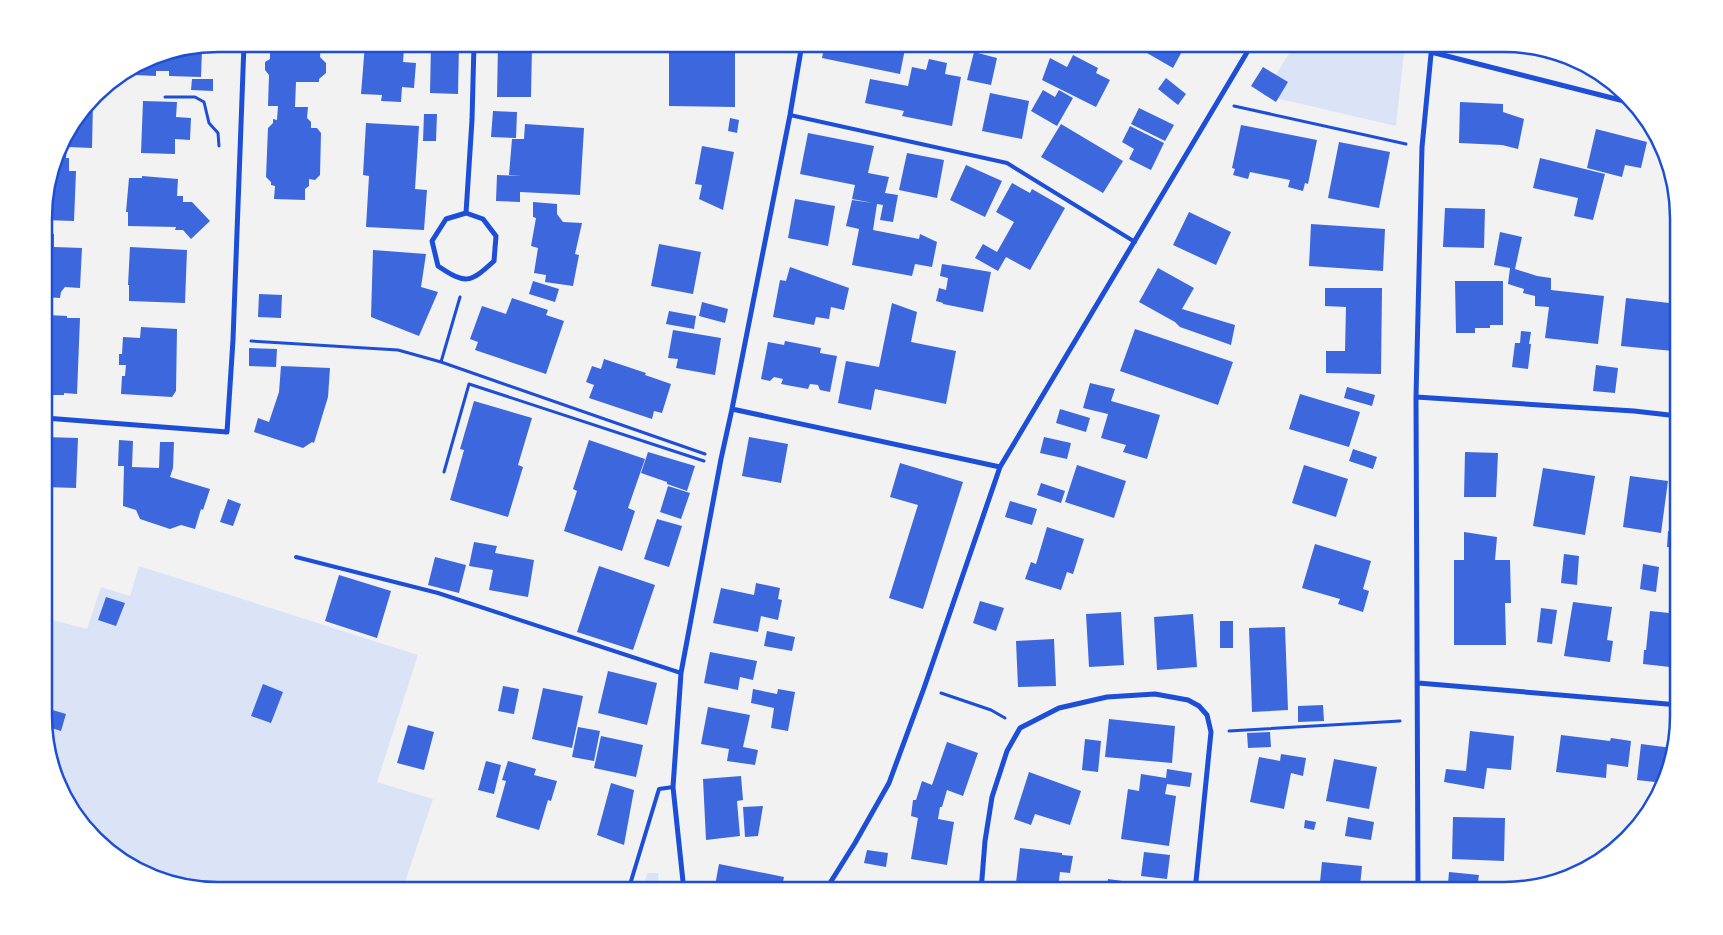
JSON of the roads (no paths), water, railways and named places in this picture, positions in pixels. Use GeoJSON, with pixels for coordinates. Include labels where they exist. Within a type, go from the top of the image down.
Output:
{"type":"FeatureCollection","features":[{"type":"Feature","properties":{"kind":"street"},"geometry":{"type":"LineString","coordinates":[[53,419],[227,432],[233,340],[244,52]]}},
{"type":"Feature","properties":{"kind":"street"},"geometry":{"type":"LineString","coordinates":[[466,213],[474,52]]}},
{"type":"Feature","properties":{"kind":"street"},"geometry":{"type":"LineString","coordinates":[[683,882],[673,787],[681,673],[720,459],[732,409],[801,52]]}},
{"type":"Feature","properties":{"kind":"street"},"geometry":{"type":"LineString","coordinates":[[831,882],[889,783],[924,688],[1000,467],[1247,52]]}},
{"type":"Feature","properties":{"kind":"street"},"geometry":{"type":"LineString","coordinates":[[1418,882],[1416,397],[1422,147],[1431,52],[1621,100]]}},
{"type":"Feature","properties":{"kind":"street"},"geometry":{"type":"LineString","coordinates":[[466,213],[483,219],[496,236],[494,261],[476,277],[465,279],[456,278],[438,266],[432,241],[446,219],[466,213]]}},
{"type":"Feature","properties":{"kind":"street"},"geometry":{"type":"LineString","coordinates":[[1416,397],[1634,410],[1670,415]]}},
{"type":"Feature","properties":{"kind":"street"},"geometry":{"type":"LineString","coordinates":[[732,409],[1000,467]]}},
{"type":"Feature","properties":{"kind":"street"},"geometry":{"type":"LineString","coordinates":[[1418,683],[1670,704]]}},
{"type":"Feature","properties":{"kind":"street"},"geometry":{"type":"LineString","coordinates":[[982,882],[985,841],[992,797],[1007,751],[1020,728],[1058,708],[1107,697],[1155,694],[1188,700],[1199,706],[1207,715],[1211,732],[1196,882]]}},
{"type":"Feature","properties":{"kind":"lane"},"geometry":{"type":"LineString","coordinates":[[790,115],[1007,163],[1135,242]]}},
{"type":"Feature","properties":{"kind":"lane"},"geometry":{"type":"LineString","coordinates":[[296,557],[438,593],[681,673]]}},
{"type":"Feature","properties":{"kind":"lane"},"geometry":{"type":"LineString","coordinates":[[631,882],[659,790],[673,787]]}}]}
